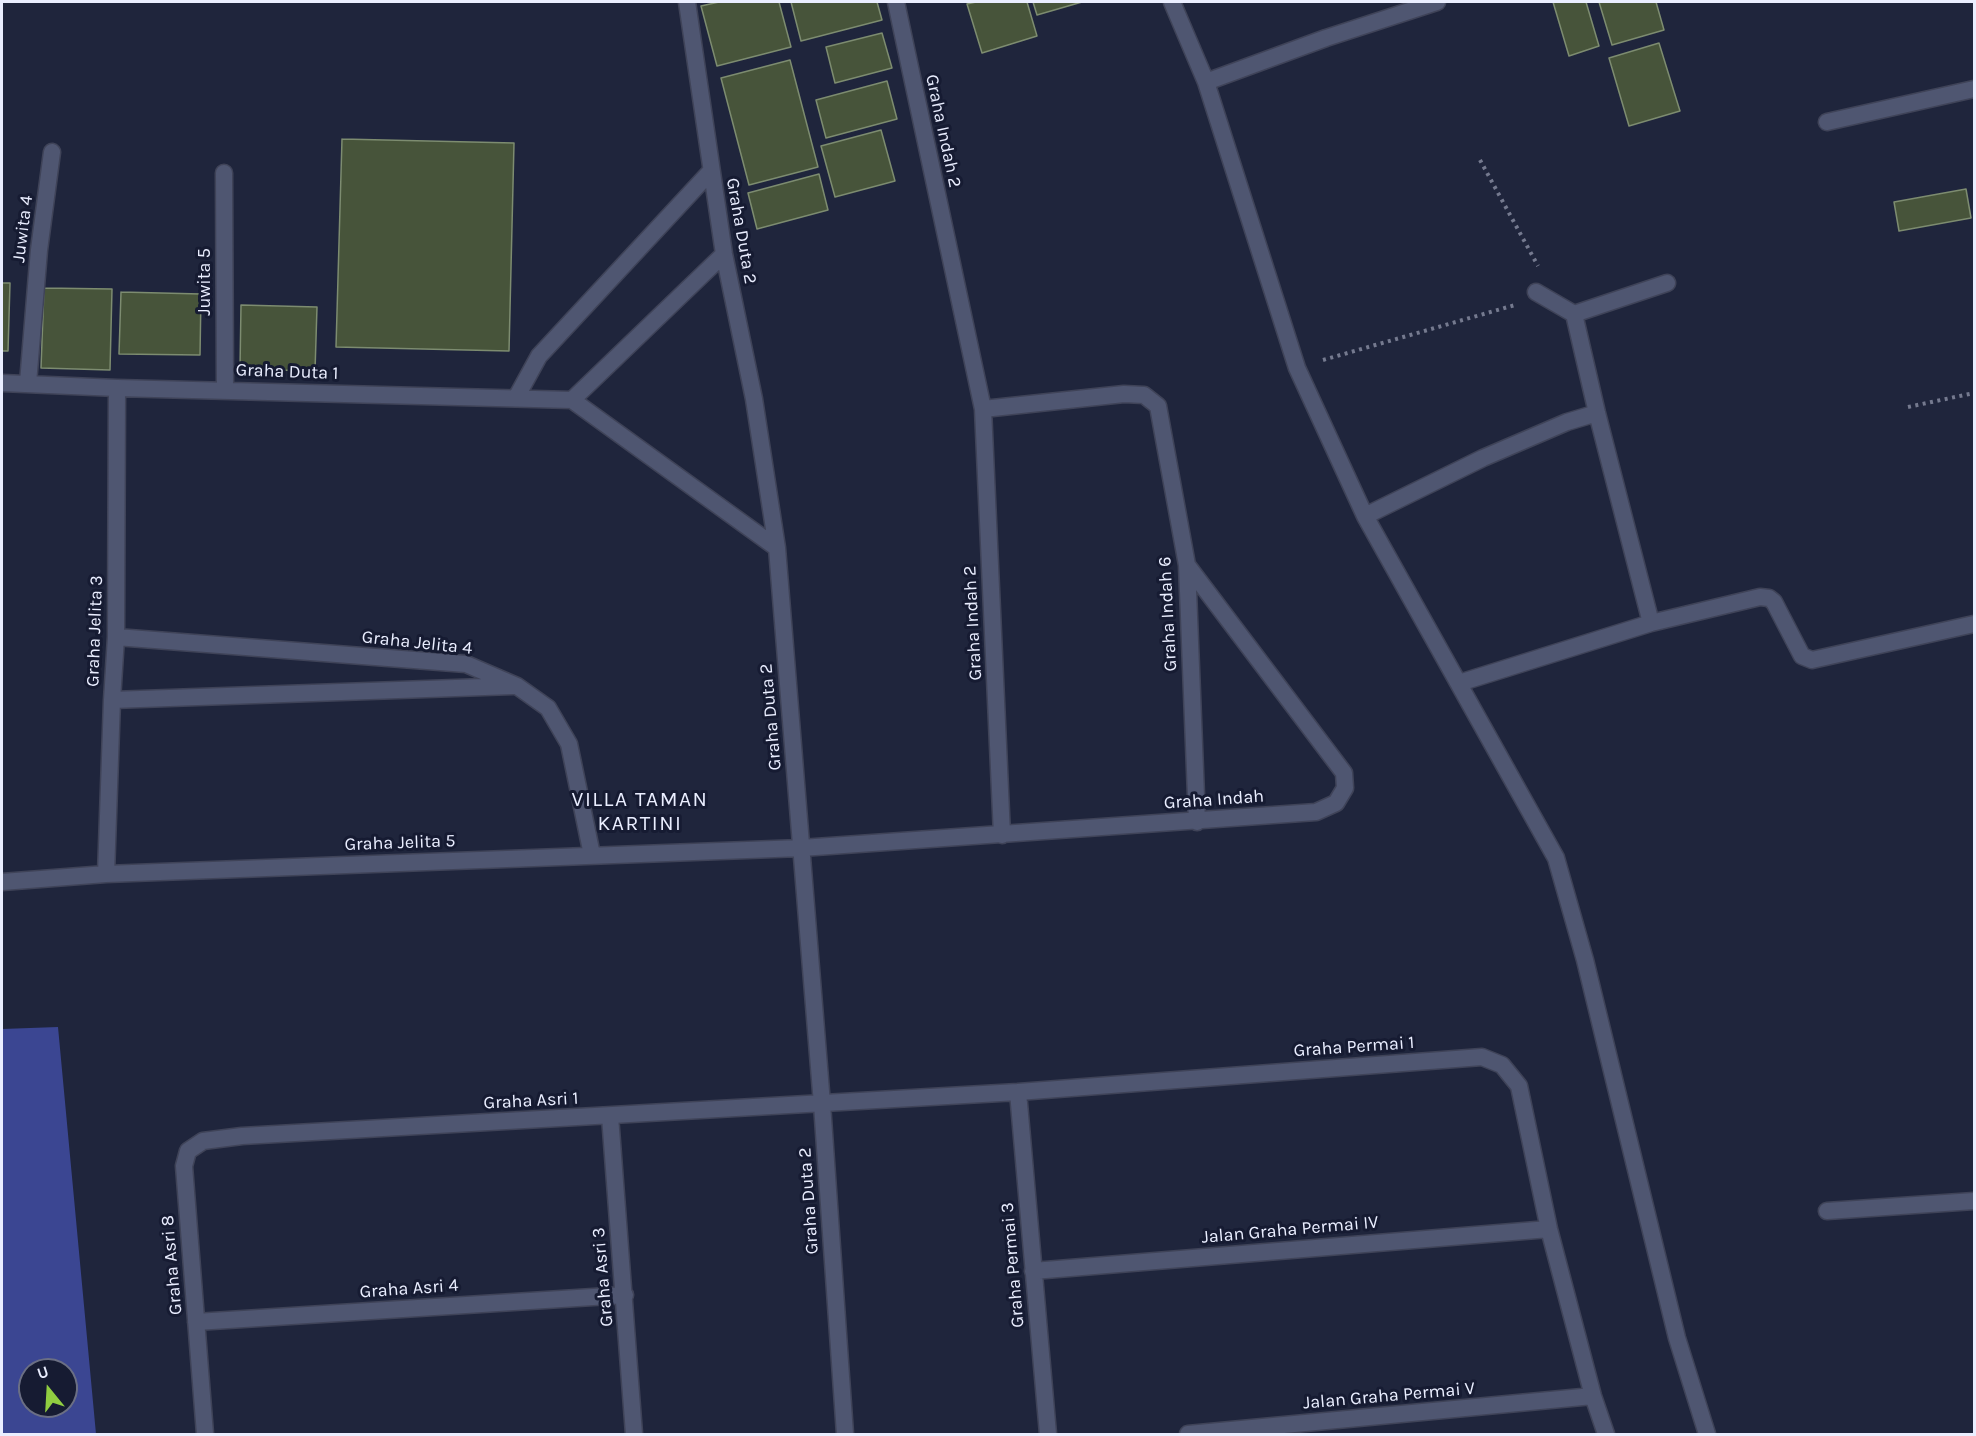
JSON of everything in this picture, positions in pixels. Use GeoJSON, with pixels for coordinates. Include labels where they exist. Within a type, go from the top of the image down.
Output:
{"type":"FeatureCollection","features":[{"type":"Feature","properties":{"kind":"street","name":"Graha Duta 2"},"geometry":{"type":"LineString","coordinates":[[687,2],[724,254],[753,399],[777,548],[846,1434]]}},
{"type":"Feature","properties":{"kind":"street","name":"Graha Indah 2"},"geometry":{"type":"LineString","coordinates":[[896,2],[983,409],[1002,835]]}},
{"type":"Feature","properties":{"kind":"street"},"geometry":{"type":"LineString","coordinates":[[1172,2],[1206,82],[1297,368],[1365,516],[1556,858],[1585,960],[1677,1338],[1707,1434]]}},
{"type":"Feature","properties":{"kind":"street"},"geometry":{"type":"LineString","coordinates":[[1206,82],[1326,38],[1437,2]]}},
{"type":"Feature","properties":{"kind":"street"},"geometry":{"type":"LineString","coordinates":[[1827,122],[1974,89]]}},
{"type":"Feature","properties":{"kind":"street","name":"Juwita 4"},"geometry":{"type":"LineString","coordinates":[[28,383],[39,250],[52,152]]}},
{"type":"Feature","properties":{"kind":"street"},"geometry":{"type":"LineString","coordinates":[[516,398],[539,356],[711,171]]}},
{"type":"Feature","properties":{"kind":"street","name":"Juwita 5"},"geometry":{"type":"LineString","coordinates":[[224,173],[225,390]]}},
{"type":"Feature","properties":{"kind":"street"},"geometry":{"type":"LineString","coordinates":[[724,254],[572,400],[777,548]]}},
{"type":"Feature","properties":{"kind":"street"},"geometry":{"type":"LineString","coordinates":[[1574,314],[1667,284]]}},
{"type":"Feature","properties":{"kind":"street"},"geometry":{"type":"LineString","coordinates":[[1536,292],[1574,314],[1651,623]]}},
{"type":"Feature","properties":{"kind":"street","name":"Graha Duta 1"},"geometry":{"type":"LineString","coordinates":[[2,382],[117,388],[572,400]]}},
{"type":"Feature","properties":{"kind":"street","name":"Graha Jelita 3"},"geometry":{"type":"LineString","coordinates":[[106,874],[116,636],[117,388]]}},
{"type":"Feature","properties":{"kind":"street","name":"Graha Indah 6"},"geometry":{"type":"LineString","coordinates":[[983,409],[1124,394],[1144,395],[1158,406],[1187,565],[1197,822]]}},
{"type":"Feature","properties":{"kind":"street"},"geometry":{"type":"LineString","coordinates":[[1365,516],[1483,458],[1566,422],[1597,413]]}},
{"type":"Feature","properties":{"kind":"street","name":"Graha Indah"},"geometry":{"type":"LineString","coordinates":[[801,848],[1316,812],[1336,803],[1345,788],[1344,773],[1187,565]]}},
{"type":"Feature","properties":{"kind":"street"},"geometry":{"type":"LineString","coordinates":[[1459,683],[1651,623],[1760,597],[1769,598],[1774,602],[1802,656],[1812,660],[1974,624]]}},
{"type":"Feature","properties":{"kind":"street","name":"Graha Jelita 4"},"geometry":{"type":"LineString","coordinates":[[116,636],[466,664],[517,686],[548,708],[569,744],[592,855]]}},
{"type":"Feature","properties":{"kind":"street"},"geometry":{"type":"LineString","coordinates":[[112,700],[517,686]]}},
{"type":"Feature","properties":{"kind":"street","name":"Graha Jelita 5"},"geometry":{"type":"LineString","coordinates":[[2,882],[106,874],[801,848]]}},
{"type":"Feature","properties":{"kind":"street","name":"Graha Permai 1"},"geometry":{"type":"LineString","coordinates":[[822,1104],[1018,1092],[1482,1057],[1502,1065],[1519,1086],[1549,1229],[1593,1396],[1606,1434]]}},
{"type":"Feature","properties":{"kind":"street","name":"Graha Permai 3"},"geometry":{"type":"LineString","coordinates":[[1018,1092],[1048,1434]]}},
{"type":"Feature","properties":{"kind":"street","name":"Graha Asri 1"},"geometry":{"type":"LineString","coordinates":[[242,1136],[822,1104]]}},
{"type":"Feature","properties":{"kind":"street","name":"Graha Asri 3"},"geometry":{"type":"LineString","coordinates":[[610,1116],[634,1434]]}},
{"type":"Feature","properties":{"kind":"street","name":"Graha Asri 8"},"geometry":{"type":"LineString","coordinates":[[205,1434],[184,1166],[188,1151],[203,1141],[242,1136]]}},
{"type":"Feature","properties":{"kind":"street"},"geometry":{"type":"LineString","coordinates":[[1827,1211],[1974,1201]]}},
{"type":"Feature","properties":{"kind":"street","name":"Jalan Graha Permai IV"},"geometry":{"type":"LineString","coordinates":[[1034,1271],[1549,1229]]}},
{"type":"Feature","properties":{"kind":"street","name":"Graha Asri 4"},"geometry":{"type":"LineString","coordinates":[[196,1322],[625,1294]]}},
{"type":"Feature","properties":{"kind":"street","name":"Jalan Graha Permai V"},"geometry":{"type":"LineString","coordinates":[[1188,1434],[1593,1396]]}},
{"type":"Feature","properties":{"kind":"path"},"geometry":{"type":"LineString","coordinates":[[1297,368],[1519,303],[1536,292],[1543,275],[1479,160]]}},
{"type":"Feature","properties":{"kind":"path"},"geometry":{"type":"LineString","coordinates":[[1908,407],[1974,393]]}},
{"type":"Feature","properties":{"kind":"shaded area"},"geometry":{"type":"Polygon","coordinates":[[[58,1027],[96,1434],[2,1434],[2,1029],[58,1027]]]}},
{"type":"Feature","properties":{"kind":"building"},"geometry":{"type":"Polygon","coordinates":[[[719,2],[779,2],[791,47],[717,66],[701,6],[719,2]]]}},
{"type":"Feature","properties":{"kind":"building"},"geometry":{"type":"Polygon","coordinates":[[[791,2],[877,2],[882,20],[801,41],[791,2]]]}},
{"type":"Feature","properties":{"kind":"building"},"geometry":{"type":"Polygon","coordinates":[[[1027,2],[1037,36],[982,53],[967,4],[1027,2]]]}},
{"type":"Feature","properties":{"kind":"building"},"geometry":{"type":"Polygon","coordinates":[[[1033,2],[1082,2],[1037,15],[1033,2]]]}},
{"type":"Feature","properties":{"kind":"building"},"geometry":{"type":"Polygon","coordinates":[[[1553,2],[1586,2],[1599,46],[1569,56],[1553,2]]]}},
{"type":"Feature","properties":{"kind":"building"},"geometry":{"type":"Polygon","coordinates":[[[1599,2],[1656,2],[1664,30],[1612,45],[1599,2]]]}},
{"type":"Feature","properties":{"kind":"building"},"geometry":{"type":"Polygon","coordinates":[[[882,33],[892,68],[835,83],[826,47],[882,33]]]}},
{"type":"Feature","properties":{"kind":"building"},"geometry":{"type":"Polygon","coordinates":[[[1659,43],[1680,111],[1629,126],[1609,58],[1659,43]]]}},
{"type":"Feature","properties":{"kind":"building"},"geometry":{"type":"Polygon","coordinates":[[[790,60],[818,167],[749,185],[721,78],[790,60]]]}},
{"type":"Feature","properties":{"kind":"building"},"geometry":{"type":"Polygon","coordinates":[[[887,81],[897,119],[826,138],[816,100],[887,81]]]}},
{"type":"Feature","properties":{"kind":"building"},"geometry":{"type":"Polygon","coordinates":[[[881,130],[895,181],[835,197],[821,146],[881,130]]]}},
{"type":"Feature","properties":{"kind":"building"},"geometry":{"type":"Polygon","coordinates":[[[342,139],[514,143],[509,351],[336,347],[342,139]]]}},
{"type":"Feature","properties":{"kind":"building"},"geometry":{"type":"Polygon","coordinates":[[[819,174],[828,210],[757,229],[748,193],[819,174]]]}},
{"type":"Feature","properties":{"kind":"building"},"geometry":{"type":"Polygon","coordinates":[[[1966,189],[1971,218],[1899,231],[1894,202],[1966,189]]]}},
{"type":"Feature","properties":{"kind":"building"},"geometry":{"type":"Polygon","coordinates":[[[2,283],[10,283],[8,351],[2,351],[2,283]]]}},
{"type":"Feature","properties":{"kind":"building"},"geometry":{"type":"Polygon","coordinates":[[[44,288],[112,289],[110,370],[41,368],[44,288]]]}},
{"type":"Feature","properties":{"kind":"building"},"geometry":{"type":"Polygon","coordinates":[[[121,292],[201,294],[200,355],[119,354],[121,292]]]}},
{"type":"Feature","properties":{"kind":"building"},"geometry":{"type":"Polygon","coordinates":[[[241,305],[317,307],[315,371],[240,369],[241,305]]]}},
{"type":"Feature","properties":{"kind":"district","name":"VILLA TAMAN KARTINI"},"geometry":{"type":"Point","coordinates":[640,812]}}]}
